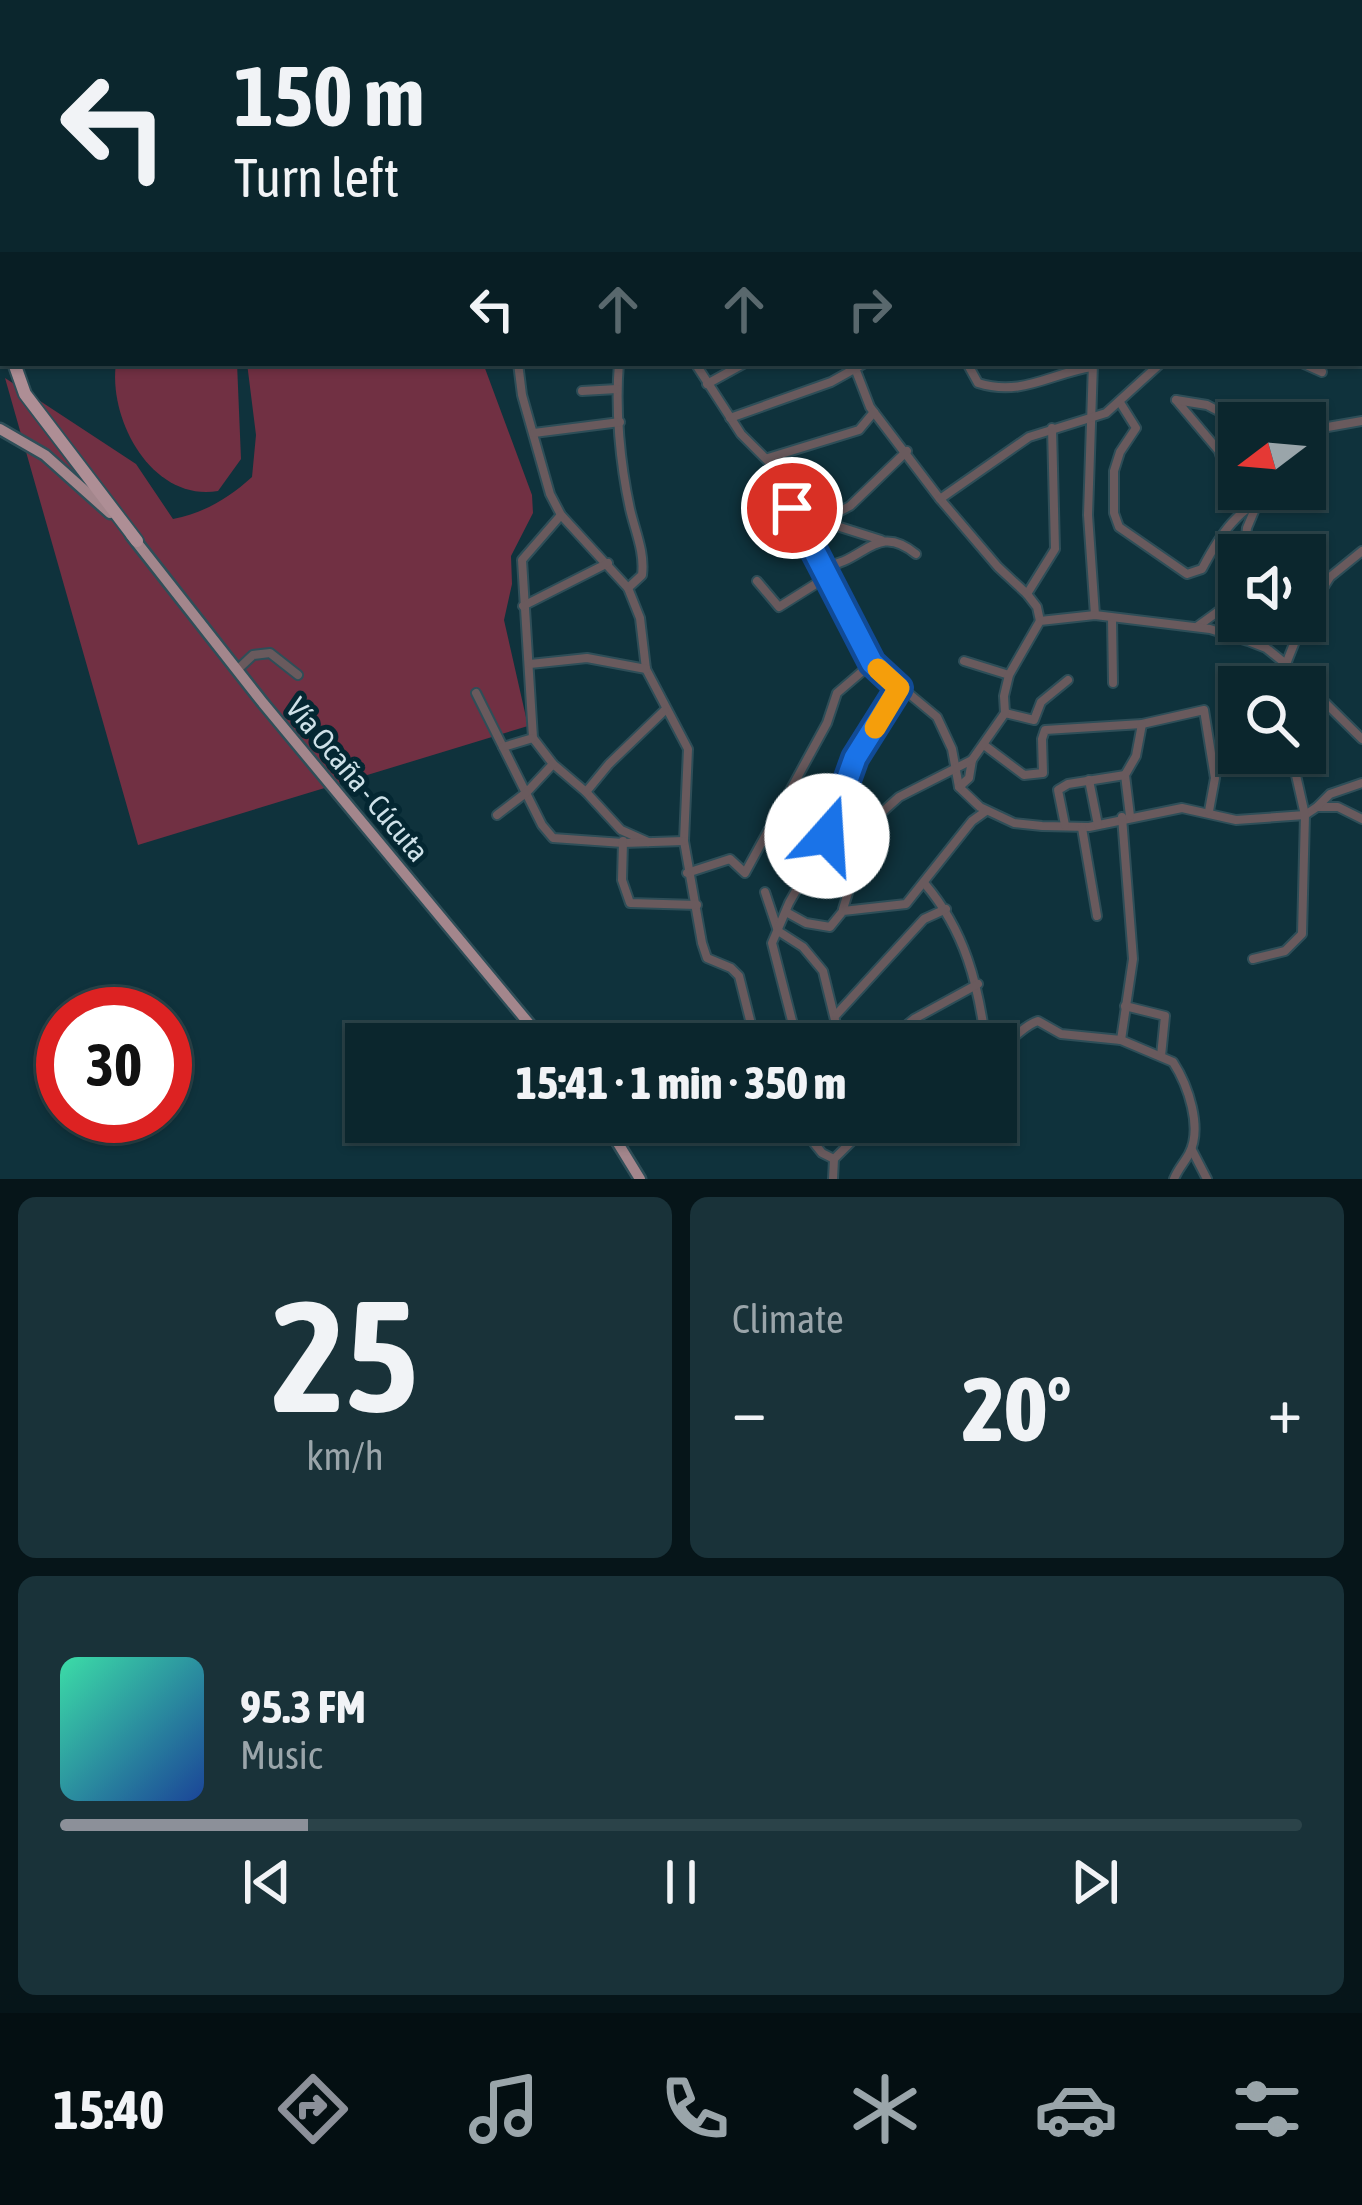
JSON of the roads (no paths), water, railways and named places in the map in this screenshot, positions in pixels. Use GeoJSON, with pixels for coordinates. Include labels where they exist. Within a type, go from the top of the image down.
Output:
{"type":"FeatureCollection","features":[{"type":"Feature","properties":{"kind":"highway"},"geometry":{"type":"LineString","coordinates":[[15,366],[25,394],[137,542]]}},
{"type":"Feature","properties":{"kind":"main road","name":"Vía Ocaña - Cúcuta"},"geometry":{"type":"LineString","coordinates":[[0,429],[83,484],[137,542],[529,1023]]}},
{"type":"Feature","properties":{"kind":"main road"},"geometry":{"type":"LineString","coordinates":[[618,1143],[640,1179]]}},
{"type":"Feature","properties":{"kind":"street"},"geometry":{"type":"LineString","coordinates":[[518,366],[550,494],[561,515],[628,588],[640,618],[646,669],[688,748],[687,873],[707,958],[739,976],[751,1023]]}},
{"type":"Feature","properties":{"kind":"street"},"geometry":{"type":"LineString","coordinates":[[619,366],[629,505],[644,560],[642,575],[628,588]]}},
{"type":"Feature","properties":{"kind":"street"},"geometry":{"type":"LineString","coordinates":[[697,366],[730,418],[779,472],[792,508],[872,663],[937,718],[957,766],[959,788],[986,811],[1014,823],[1082,827],[1182,808],[1236,820],[1305,815],[1330,794],[1362,783]]}},
{"type":"Feature","properties":{"kind":"street"},"geometry":{"type":"LineString","coordinates":[[707,384],[740,366]]}},
{"type":"Feature","properties":{"kind":"street"},"geometry":{"type":"LineString","coordinates":[[730,418],[856,366]]}},
{"type":"Feature","properties":{"kind":"street"},"geometry":{"type":"LineString","coordinates":[[849,842],[899,797],[972,760],[985,745],[1005,713],[1009,675],[1040,621],[1027,594],[940,499],[874,412],[858,366]]}},
{"type":"Feature","properties":{"kind":"street"},"geometry":{"type":"LineString","coordinates":[[969,366],[978,383],[1001,389],[1034,386],[1089,366]]}},
{"type":"Feature","properties":{"kind":"street"},"geometry":{"type":"LineString","coordinates":[[1092,366],[1088,515],[1095,615]]}},
{"type":"Feature","properties":{"kind":"street"},"geometry":{"type":"LineString","coordinates":[[940,499],[1013,446],[1052,428],[1092,421],[1121,404],[1158,366]]}},
{"type":"Feature","properties":{"kind":"street"},"geometry":{"type":"LineString","coordinates":[[1309,366],[1322,372]]}},
{"type":"Feature","properties":{"kind":"street"},"geometry":{"type":"LineString","coordinates":[[582,391],[617,388]]}},
{"type":"Feature","properties":{"kind":"street"},"geometry":{"type":"LineString","coordinates":[[1218,411],[1176,400],[1218,450]]}},
{"type":"Feature","properties":{"kind":"street"},"geometry":{"type":"LineString","coordinates":[[1121,404],[1136,428],[1114,471],[1114,514],[1119,527],[1187,574],[1195,573],[1202,569],[1224,527],[1243,510]]}},
{"type":"Feature","properties":{"kind":"street"},"geometry":{"type":"LineString","coordinates":[[768,458],[859,430],[874,412]]}},
{"type":"Feature","properties":{"kind":"street"},"geometry":{"type":"LineString","coordinates":[[1326,427],[1362,421]]}},
{"type":"Feature","properties":{"kind":"street"},"geometry":{"type":"LineString","coordinates":[[534,433],[620,422]]}},
{"type":"Feature","properties":{"kind":"street"},"geometry":{"type":"LineString","coordinates":[[1027,594],[1055,549],[1052,428]]}},
{"type":"Feature","properties":{"kind":"street"},"geometry":{"type":"LineString","coordinates":[[804,526],[850,506],[908,451]]}},
{"type":"Feature","properties":{"kind":"street"},"geometry":{"type":"LineString","coordinates":[[561,515],[522,560],[533,738],[621,830],[648,842]]}},
{"type":"Feature","properties":{"kind":"street"},"geometry":{"type":"LineString","coordinates":[[821,521],[898,542],[916,554]]}},
{"type":"Feature","properties":{"kind":"street"},"geometry":{"type":"LineString","coordinates":[[822,566],[842,565],[881,540]]}},
{"type":"Feature","properties":{"kind":"street"},"geometry":{"type":"LineString","coordinates":[[1326,583],[1362,551]]}},
{"type":"Feature","properties":{"kind":"street"},"geometry":{"type":"LineString","coordinates":[[523,607],[608,562]]}},
{"type":"Feature","properties":{"kind":"street"},"geometry":{"type":"LineString","coordinates":[[757,581],[779,607],[830,575]]}},
{"type":"Feature","properties":{"kind":"street"},"geometry":{"type":"LineString","coordinates":[[1197,627],[1218,612]]}},
{"type":"Feature","properties":{"kind":"street"},"geometry":{"type":"LineString","coordinates":[[1040,621],[1095,615],[1197,627],[1266,648],[1362,739]]}},
{"type":"Feature","properties":{"kind":"street"},"geometry":{"type":"LineString","coordinates":[[1112,617],[1113,683]]}},
{"type":"Feature","properties":{"kind":"street"},"geometry":{"type":"LineString","coordinates":[[1286,664],[1295,642]]}},
{"type":"Feature","properties":{"kind":"street"},"geometry":{"type":"LineString","coordinates":[[237,670],[253,655],[270,652],[298,675]]}},
{"type":"Feature","properties":{"kind":"street"},"geometry":{"type":"LineString","coordinates":[[530,664],[587,658],[646,669]]}},
{"type":"Feature","properties":{"kind":"street"},"geometry":{"type":"LineString","coordinates":[[964,661],[1009,675]]}},
{"type":"Feature","properties":{"kind":"street"},"geometry":{"type":"LineString","coordinates":[[687,873],[730,859],[745,873],[827,723],[837,693],[872,663]]}},
{"type":"Feature","properties":{"kind":"street"},"geometry":{"type":"LineString","coordinates":[[1034,720],[1041,703],[1068,680]]}},
{"type":"Feature","properties":{"kind":"street"},"geometry":{"type":"LineString","coordinates":[[791,1023],[772,943],[827,836],[855,758],[899,688]]}},
{"type":"Feature","properties":{"kind":"street"},"geometry":{"type":"LineString","coordinates":[[476,693],[542,825],[553,838],[684,841]]}},
{"type":"Feature","properties":{"kind":"street"},"geometry":{"type":"LineString","coordinates":[[586,792],[665,710]]}},
{"type":"Feature","properties":{"kind":"street"},"geometry":{"type":"LineString","coordinates":[[1005,713],[1034,720],[1045,730],[1142,724],[1204,710],[1215,778],[1209,812]]}},
{"type":"Feature","properties":{"kind":"street"},"geometry":{"type":"LineString","coordinates":[[1120,1040],[1133,958],[1124,775],[1136,756],[1142,724]]}},
{"type":"Feature","properties":{"kind":"street"},"geometry":{"type":"LineString","coordinates":[[985,745],[1024,775],[1043,772],[1045,730]]}},
{"type":"Feature","properties":{"kind":"street"},"geometry":{"type":"LineString","coordinates":[[503,747],[533,738]]}},
{"type":"Feature","properties":{"kind":"street"},"geometry":{"type":"LineString","coordinates":[[959,788],[969,778],[972,760]]}},
{"type":"Feature","properties":{"kind":"street"},"geometry":{"type":"LineString","coordinates":[[497,815],[553,764]]}},
{"type":"Feature","properties":{"kind":"street"},"geometry":{"type":"LineString","coordinates":[[1253,959],[1286,951],[1302,934],[1305,815],[1296,774]]}},
{"type":"Feature","properties":{"kind":"street"},"geometry":{"type":"LineString","coordinates":[[1065,825],[1058,790],[1124,775]]}},
{"type":"Feature","properties":{"kind":"street"},"geometry":{"type":"LineString","coordinates":[[1089,780],[1098,825]]}},
{"type":"Feature","properties":{"kind":"street"},"geometry":{"type":"LineString","coordinates":[[1317,807],[1338,807],[1362,819]]}},
{"type":"Feature","properties":{"kind":"street"},"geometry":{"type":"LineString","coordinates":[[843,911],[906,904],[972,821],[986,811]]}},
{"type":"Feature","properties":{"kind":"street"},"geometry":{"type":"LineString","coordinates":[[777,819],[799,830],[816,826],[827,836],[849,842]]}},
{"type":"Feature","properties":{"kind":"street"},"geometry":{"type":"LineString","coordinates":[[1082,827],[1097,916]]}},
{"type":"Feature","properties":{"kind":"street"},"geometry":{"type":"LineString","coordinates":[[621,830],[622,880],[630,903],[697,905]]}},
{"type":"Feature","properties":{"kind":"street"},"geometry":{"type":"LineString","coordinates":[[786,912],[830,928],[843,911],[852,880],[849,842]]}},
{"type":"Feature","properties":{"kind":"street"},"geometry":{"type":"LineString","coordinates":[[925,884],[946,909],[978,984],[983,1023]]}},
{"type":"Feature","properties":{"kind":"street"},"geometry":{"type":"LineString","coordinates":[[765,892],[778,931],[803,947],[823,971],[836,1023]]}},
{"type":"Feature","properties":{"kind":"street"},"geometry":{"type":"LineString","coordinates":[[835,1016],[924,919],[946,909]]}},
{"type":"Feature","properties":{"kind":"street"},"geometry":{"type":"LineString","coordinates":[[908,1023],[978,984]]}},
{"type":"Feature","properties":{"kind":"street"},"geometry":{"type":"LineString","coordinates":[[1125,1006],[1165,1016],[1162,1056]]}},
{"type":"Feature","properties":{"kind":"street"},"geometry":{"type":"LineString","coordinates":[[1017,1037],[1038,1021],[1061,1034],[1120,1040],[1173,1061],[1187,1090],[1195,1127],[1192,1150],[1174,1179]]}},
{"type":"Feature","properties":{"kind":"street"},"geometry":{"type":"LineString","coordinates":[[814,1143],[834,1159]]}},
{"type":"Feature","properties":{"kind":"street"},"geometry":{"type":"LineString","coordinates":[[832,1179],[834,1159],[852,1143]]}},
{"type":"Feature","properties":{"kind":"street"},"geometry":{"type":"LineString","coordinates":[[1192,1150],[1207,1179]]}}]}
